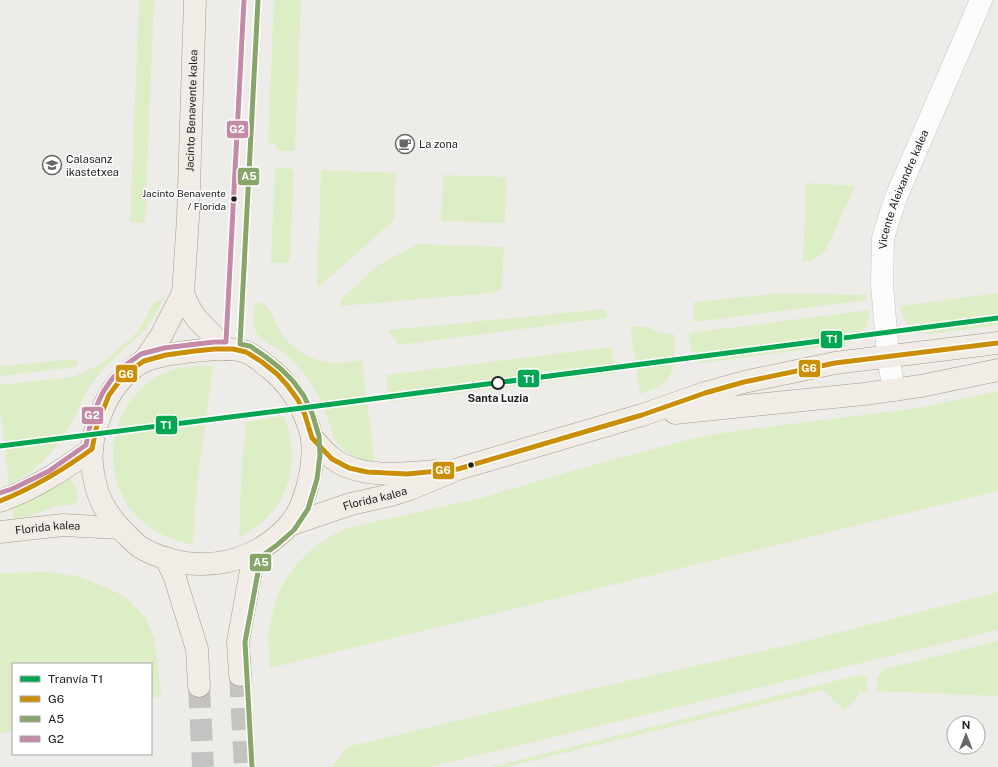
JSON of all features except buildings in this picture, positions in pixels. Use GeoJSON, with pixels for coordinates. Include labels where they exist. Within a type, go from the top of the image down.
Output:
{"type":"FeatureCollection","features":[{"type":"Feature","properties":{"kind":"main road","name":"Jacinto Benavente kalea"},"geometry":{"type":"LineString","coordinates":[[144,361],[161,336],[183,293],[188,218],[195,0]]}},
{"type":"Feature","properties":{"kind":"main road","name":"Jacinto Benavente kalea"},"geometry":{"type":"LineString","coordinates":[[183,293],[196,318],[226,349]]}},
{"type":"Feature","properties":{"kind":"main road"},"geometry":{"type":"LineString","coordinates":[[642,415],[705,393],[744,382],[835,363],[998,343]]}},
{"type":"Feature","properties":{"kind":"main road"},"geometry":{"type":"LineString","coordinates":[[226,349],[246,352],[262,362],[277,374],[298,400],[305,415],[312,438],[313,455],[310,477],[302,506],[289,525],[273,540],[257,551],[229,562],[202,564],[184,563],[151,553],[138,546],[119,528],[104,507],[96,485],[92,465],[92,448],[99,418],[109,395],[128,372],[144,361],[166,355],[226,349]]}},
{"type":"Feature","properties":{"kind":"main road"},"geometry":{"type":"LineString","coordinates":[[642,415],[740,407],[864,394],[921,386],[998,370]]}},
{"type":"Feature","properties":{"kind":"main road","name":"Florida kalea"},"geometry":{"type":"LineString","coordinates":[[289,525],[351,504],[404,491],[458,469],[642,415]]}},
{"type":"Feature","properties":{"kind":"main road","name":"Florida kalea"},"geometry":{"type":"LineString","coordinates":[[312,438],[332,458],[349,468],[367,472],[407,474],[458,469]]}},
{"type":"Feature","properties":{"kind":"main road"},"geometry":{"type":"LineString","coordinates":[[0,501],[52,477],[92,448]]}},
{"type":"Feature","properties":{"kind":"main road","name":"Florida kalea"},"geometry":{"type":"LineString","coordinates":[[0,532],[63,525],[119,528]]}},
{"type":"Feature","properties":{"kind":"main road"},"geometry":{"type":"LineString","coordinates":[[240,675],[238,642],[251,570],[257,551]]}},
{"type":"Feature","properties":{"kind":"main road"},"geometry":{"type":"LineString","coordinates":[[166,558],[175,578],[197,649],[198,686]]}},
{"type":"Feature","properties":{"kind":"street","name":"Vicente Aleixandre kalea"},"geometry":{"type":"LineString","coordinates":[[894,390],[888,356],[882,284],[883,238],[897,195],[981,0]]}},
{"type":"Feature","properties":{"kind":"green space"},"geometry":{"type":"Polygon","coordinates":[[[139,0],[154,0],[145,223],[130,222],[139,0]]]}},
{"type":"Feature","properties":{"kind":"green space"},"geometry":{"type":"Polygon","coordinates":[[[274,0],[301,0],[295,151],[276,150],[276,144],[268,143],[274,0]]]}},
{"type":"Feature","properties":{"kind":"green space"},"geometry":{"type":"Polygon","coordinates":[[[275,168],[294,169],[290,258],[288,263],[271,263],[275,168]]]}},
{"type":"Feature","properties":{"kind":"green space"},"geometry":{"type":"Polygon","coordinates":[[[321,170],[396,173],[394,220],[320,286],[317,286],[321,170]]]}},
{"type":"Feature","properties":{"kind":"green space"},"geometry":{"type":"Polygon","coordinates":[[[443,175],[506,177],[505,223],[441,221],[443,175]]]}},
{"type":"Feature","properties":{"kind":"green space"},"geometry":{"type":"Polygon","coordinates":[[[806,183],[855,186],[826,250],[816,258],[803,262],[806,183]]]}},
{"type":"Feature","properties":{"kind":"green space"},"geometry":{"type":"Polygon","coordinates":[[[418,244],[504,247],[502,289],[492,293],[341,306],[340,300],[378,265],[418,244]]]}},
{"type":"Feature","properties":{"kind":"green space"},"geometry":{"type":"Polygon","coordinates":[[[783,293],[867,295],[867,300],[694,322],[694,302],[783,293]]]}},
{"type":"Feature","properties":{"kind":"green space"},"geometry":{"type":"Polygon","coordinates":[[[998,293],[998,325],[932,334],[919,332],[906,323],[900,306],[998,293]]]}},
{"type":"Feature","properties":{"kind":"green space"},"geometry":{"type":"Polygon","coordinates":[[[164,298],[153,319],[144,331],[107,365],[94,380],[70,426],[56,447],[30,472],[9,485],[0,408],[0,385],[73,377],[94,367],[108,358],[130,339],[137,332],[153,303],[164,298]]]}},
{"type":"Feature","properties":{"kind":"green space"},"geometry":{"type":"Polygon","coordinates":[[[255,302],[265,305],[269,309],[281,333],[291,345],[305,355],[321,361],[340,363],[362,360],[375,464],[351,454],[337,442],[333,436],[321,401],[308,379],[296,364],[280,350],[264,341],[256,332],[254,321],[255,302]]]}},
{"type":"Feature","properties":{"kind":"green space"},"geometry":{"type":"Polygon","coordinates":[[[605,309],[607,318],[398,345],[388,330],[605,309]]]}},
{"type":"Feature","properties":{"kind":"green space"},"geometry":{"type":"Polygon","coordinates":[[[869,310],[868,322],[864,331],[857,338],[847,344],[700,363],[693,352],[689,333],[869,310]]]}},
{"type":"Feature","properties":{"kind":"green space"},"geometry":{"type":"Polygon","coordinates":[[[630,326],[647,327],[659,332],[674,334],[674,361],[671,374],[663,384],[640,394],[630,326]]]}},
{"type":"Feature","properties":{"kind":"green space"},"geometry":{"type":"Polygon","coordinates":[[[611,347],[615,373],[389,402],[386,375],[611,347]]]}},
{"type":"Feature","properties":{"kind":"green space"},"geometry":{"type":"Polygon","coordinates":[[[77,359],[78,365],[68,368],[0,376],[0,366],[77,359]]]}},
{"type":"Feature","properties":{"kind":"green space"},"geometry":{"type":"Polygon","coordinates":[[[213,366],[195,505],[193,545],[160,533],[139,519],[131,510],[120,491],[116,479],[113,453],[114,441],[121,416],[135,395],[144,386],[161,375],[179,368],[213,366]]]}},
{"type":"Feature","properties":{"kind":"green space"},"geometry":{"type":"Polygon","coordinates":[[[998,391],[998,491],[270,668],[268,636],[276,599],[285,580],[296,565],[312,549],[329,537],[345,529],[481,498],[575,470],[699,437],[735,431],[918,408],[998,391]]]}},
{"type":"Feature","properties":{"kind":"green space"},"geometry":{"type":"Polygon","coordinates":[[[284,416],[292,452],[291,470],[287,487],[269,516],[239,537],[242,462],[246,422],[284,416]]]}},
{"type":"Feature","properties":{"kind":"green space"},"geometry":{"type":"Polygon","coordinates":[[[66,479],[70,479],[75,485],[78,496],[75,504],[57,506],[14,521],[12,507],[66,479]]]}},
{"type":"Feature","properties":{"kind":"green space"},"geometry":{"type":"Polygon","coordinates":[[[50,572],[80,577],[127,598],[146,618],[155,640],[161,696],[152,698],[152,663],[12,663],[12,731],[0,734],[0,573],[50,572]]]}},
{"type":"Feature","properties":{"kind":"green space"},"geometry":{"type":"Polygon","coordinates":[[[998,592],[998,630],[429,767],[332,767],[347,747],[573,693],[789,645],[998,592]]]}},
{"type":"Feature","properties":{"kind":"green space"},"geometry":{"type":"Polygon","coordinates":[[[998,641],[998,696],[876,691],[878,676],[884,669],[998,641]]]}},
{"type":"Feature","properties":{"kind":"green space"},"geometry":{"type":"Polygon","coordinates":[[[859,675],[864,676],[867,679],[867,692],[859,691],[859,695],[845,711],[823,690],[506,767],[491,767],[859,675]]]}},
{"type":"Feature","properties":{"kind":"tunnel"},"geometry":{"type":"LineString","coordinates":[[240,675],[245,767]]}},
{"type":"Feature","properties":{"kind":"tunnel"},"geometry":{"type":"LineString","coordinates":[[199,686],[203,767]]}},
{"type":"Feature","properties":{"kind":"tram line","name":"T1"},"geometry":{"type":"LineString","coordinates":[[0,446],[998,318]]}},
{"type":"Feature","properties":{"kind":"transit line","name":"G2"},"geometry":{"type":"LineString","coordinates":[[0,493],[12,489],[49,471],[86,445],[92,416],[103,392],[124,366],[141,354],[164,348],[226,342],[244,0]]}},
{"type":"Feature","properties":{"kind":"transit line","name":"A5"},"geometry":{"type":"LineString","coordinates":[[252,767],[245,642],[258,572],[263,555],[294,530],[308,509],[317,479],[320,455],[319,436],[312,413],[304,396],[293,381],[281,369],[250,346],[240,344],[258,0]]}},
{"type":"Feature","properties":{"kind":"transit line","name":"G6"},"geometry":{"type":"LineString","coordinates":[[0,501],[48,478],[92,449],[97,425],[109,395],[118,383],[128,372],[144,361],[166,355],[215,349],[233,349],[246,352],[277,374],[287,385],[298,400],[305,415],[312,438],[332,459],[349,468],[367,472],[407,474],[458,469],[642,415],[705,393],[744,382],[835,363],[998,343]]}},
{"type":"Feature","properties":{"kind":"place","name":"La zona"},"geometry":{"type":"Point","coordinates":[405,144]}},
{"type":"Feature","properties":{"kind":"place","name":"Calasanz ikastetxea"},"geometry":{"type":"Point","coordinates":[52,165]}},
{"type":"Feature","properties":{"kind":"place","name":"Jacinto Benavente / Florida"},"geometry":{"type":"Point","coordinates":[234,199]}},
{"type":"Feature","properties":{"kind":"place","name":"Santa Luzia"},"geometry":{"type":"Point","coordinates":[498,383]}}]}
